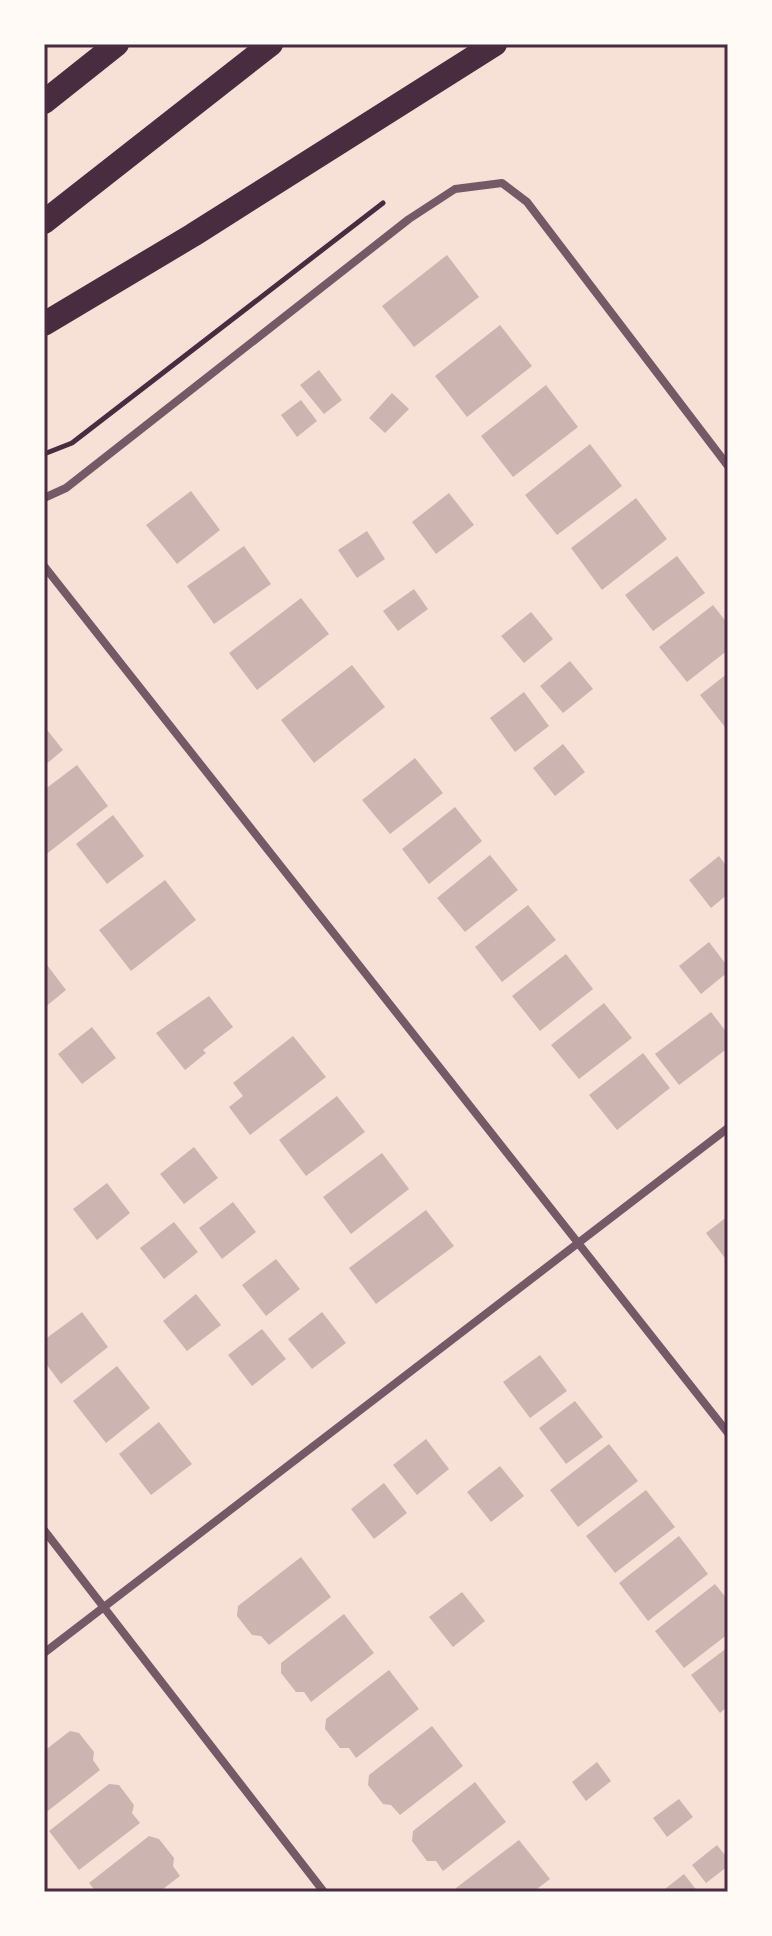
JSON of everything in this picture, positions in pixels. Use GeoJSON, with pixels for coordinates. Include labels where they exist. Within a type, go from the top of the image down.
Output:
{"type":"FeatureCollection","features":[{"type":"Feature","properties":{"kind":"highway"},"geometry":{"type":"LineString","coordinates":[[44,102],[117,44]]}},
{"type":"Feature","properties":{"kind":"highway"},"geometry":{"type":"LineString","coordinates":[[44,222],[271,44]]}},
{"type":"Feature","properties":{"kind":"highway"},"geometry":{"type":"LineString","coordinates":[[44,324],[495,44]]}},
{"type":"Feature","properties":{"kind":"street"},"geometry":{"type":"LineString","coordinates":[[44,498],[66,488],[409,219],[455,189],[502,183],[527,202],[728,466]]}},
{"type":"Feature","properties":{"kind":"street"},"geometry":{"type":"LineString","coordinates":[[44,566],[728,1433]]}},
{"type":"Feature","properties":{"kind":"street"},"geometry":{"type":"LineString","coordinates":[[44,1653],[728,1128]]}},
{"type":"Feature","properties":{"kind":"street"},"geometry":{"type":"LineString","coordinates":[[44,1530],[324,1892]]}},
{"type":"Feature","properties":{"kind":"path"},"geometry":{"type":"LineString","coordinates":[[44,454],[72,443],[383,203]]}},
{"type":"Feature","properties":{"kind":"building"},"geometry":{"type":"Polygon","coordinates":[[[447,255],[479,297],[414,347],[382,306],[447,255]]]}},
{"type":"Feature","properties":{"kind":"building"},"geometry":{"type":"Polygon","coordinates":[[[500,325],[532,366],[467,417],[435,376],[500,325]]]}},
{"type":"Feature","properties":{"kind":"building"},"geometry":{"type":"Polygon","coordinates":[[[319,370],[342,400],[324,414],[300,385],[319,370]]]}},
{"type":"Feature","properties":{"kind":"building"},"geometry":{"type":"Polygon","coordinates":[[[546,385],[578,427],[513,477],[481,436],[546,385]]]}},
{"type":"Feature","properties":{"kind":"building"},"geometry":{"type":"Polygon","coordinates":[[[392,393],[409,409],[385,433],[369,418],[392,393]]]}},
{"type":"Feature","properties":{"kind":"building"},"geometry":{"type":"Polygon","coordinates":[[[301,400],[317,421],[297,437],[281,415],[301,400]]]}},
{"type":"Feature","properties":{"kind":"building"},"geometry":{"type":"Polygon","coordinates":[[[590,444],[622,486],[557,535],[525,495],[590,444]]]}},
{"type":"Feature","properties":{"kind":"building"},"geometry":{"type":"Polygon","coordinates":[[[191,491],[220,530],[177,564],[146,525],[191,491]]]}},
{"type":"Feature","properties":{"kind":"building"},"geometry":{"type":"Polygon","coordinates":[[[449,493],[474,525],[436,554],[412,522],[449,493]]]}},
{"type":"Feature","properties":{"kind":"building"},"geometry":{"type":"Polygon","coordinates":[[[636,498],[667,539],[602,590],[571,548],[636,498]]]}},
{"type":"Feature","properties":{"kind":"building"},"geometry":{"type":"Polygon","coordinates":[[[367,531],[385,559],[357,578],[338,550],[367,531]]]}},
{"type":"Feature","properties":{"kind":"building"},"geometry":{"type":"Polygon","coordinates":[[[244,546],[271,584],[214,624],[187,586],[244,546]]]}},
{"type":"Feature","properties":{"kind":"building"},"geometry":{"type":"Polygon","coordinates":[[[677,556],[705,593],[653,631],[625,595],[677,556]]]}},
{"type":"Feature","properties":{"kind":"building"},"geometry":{"type":"Polygon","coordinates":[[[414,589],[428,609],[398,631],[383,611],[414,589]]]}},
{"type":"Feature","properties":{"kind":"building"},"geometry":{"type":"Polygon","coordinates":[[[301,598],[329,634],[257,690],[229,653],[301,598]]]}},
{"type":"Feature","properties":{"kind":"building"},"geometry":{"type":"Polygon","coordinates":[[[713,605],[728,624],[728,650],[687,682],[659,647],[713,605]]]}},
{"type":"Feature","properties":{"kind":"building"},"geometry":{"type":"Polygon","coordinates":[[[531,612],[553,639],[524,663],[501,636],[531,612]]]}},
{"type":"Feature","properties":{"kind":"building"},"geometry":{"type":"Polygon","coordinates":[[[570,661],[593,689],[563,713],[540,686],[570,661]]]}},
{"type":"Feature","properties":{"kind":"building"},"geometry":{"type":"Polygon","coordinates":[[[352,665],[385,707],[314,763],[281,720],[352,665]]]}},
{"type":"Feature","properties":{"kind":"building"},"geometry":{"type":"Polygon","coordinates":[[[728,673],[728,731],[700,695],[728,673]]]}},
{"type":"Feature","properties":{"kind":"building"},"geometry":{"type":"Polygon","coordinates":[[[524,692],[549,726],[515,752],[490,718],[524,692]]]}},
{"type":"Feature","properties":{"kind":"building"},"geometry":{"type":"Polygon","coordinates":[[[44,726],[63,750],[44,766],[44,726]]]}},
{"type":"Feature","properties":{"kind":"building"},"geometry":{"type":"Polygon","coordinates":[[[563,744],[585,772],[555,796],[533,768],[563,744]]]}},
{"type":"Feature","properties":{"kind":"building"},"geometry":{"type":"Polygon","coordinates":[[[415,758],[443,793],[390,834],[362,800],[415,758]]]}},
{"type":"Feature","properties":{"kind":"building"},"geometry":{"type":"Polygon","coordinates":[[[77,765],[108,806],[44,856],[44,790],[77,765]]]}},
{"type":"Feature","properties":{"kind":"building"},"geometry":{"type":"Polygon","coordinates":[[[455,807],[482,841],[429,884],[402,849],[455,807]]]}},
{"type":"Feature","properties":{"kind":"building"},"geometry":{"type":"Polygon","coordinates":[[[113,815],[144,856],[107,884],[76,844],[113,815]]]}},
{"type":"Feature","properties":{"kind":"building"},"geometry":{"type":"Polygon","coordinates":[[[490,855],[518,890],[465,932],[437,898],[490,855]]]}},
{"type":"Feature","properties":{"kind":"building"},"geometry":{"type":"Polygon","coordinates":[[[719,856],[728,868],[728,894],[711,908],[689,880],[719,856]]]}},
{"type":"Feature","properties":{"kind":"building"},"geometry":{"type":"Polygon","coordinates":[[[165,880],[196,920],[131,971],[99,930],[165,880]]]}},
{"type":"Feature","properties":{"kind":"building"},"geometry":{"type":"Polygon","coordinates":[[[528,905],[556,940],[502,982],[475,947],[528,905]]]}},
{"type":"Feature","properties":{"kind":"building"},"geometry":{"type":"Polygon","coordinates":[[[709,942],[728,967],[728,972],[701,994],[679,966],[709,942]]]}},
{"type":"Feature","properties":{"kind":"building"},"geometry":{"type":"Polygon","coordinates":[[[566,954],[593,989],[540,1031],[512,996],[566,954]]]}},
{"type":"Feature","properties":{"kind":"building"},"geometry":{"type":"Polygon","coordinates":[[[44,961],[66,990],[44,1008],[44,961]]]}},
{"type":"Feature","properties":{"kind":"building"},"geometry":{"type":"Polygon","coordinates":[[[209,996],[233,1027],[203,1050],[206,1053],[185,1070],[156,1033],[209,996]]]}},
{"type":"Feature","properties":{"kind":"building"},"geometry":{"type":"Polygon","coordinates":[[[604,1003],[632,1038],[579,1079],[551,1045],[604,1003]]]}},
{"type":"Feature","properties":{"kind":"building"},"geometry":{"type":"Polygon","coordinates":[[[711,1012],[728,1034],[728,1048],[679,1085],[655,1054],[711,1012]]]}},
{"type":"Feature","properties":{"kind":"building"},"geometry":{"type":"Polygon","coordinates":[[[92,1027],[116,1058],[82,1084],[58,1054],[92,1027]]]}},
{"type":"Feature","properties":{"kind":"building"},"geometry":{"type":"Polygon","coordinates":[[[293,1036],[326,1077],[250,1135],[229,1107],[243,1096],[233,1083],[293,1036]]]}},
{"type":"Feature","properties":{"kind":"building"},"geometry":{"type":"Polygon","coordinates":[[[643,1053],[670,1088],[617,1130],[589,1095],[643,1053]]]}},
{"type":"Feature","properties":{"kind":"building"},"geometry":{"type":"Polygon","coordinates":[[[337,1096],[365,1132],[306,1176],[279,1140],[337,1096]]]}},
{"type":"Feature","properties":{"kind":"building"},"geometry":{"type":"Polygon","coordinates":[[[194,1147],[218,1178],[184,1204],[160,1174],[194,1147]]]}},
{"type":"Feature","properties":{"kind":"building"},"geometry":{"type":"Polygon","coordinates":[[[382,1153],[409,1189],[351,1234],[323,1197],[382,1153]]]}},
{"type":"Feature","properties":{"kind":"building"},"geometry":{"type":"Polygon","coordinates":[[[107,1183],[130,1213],[97,1240],[73,1209],[107,1183]]]}},
{"type":"Feature","properties":{"kind":"building"},"geometry":{"type":"Polygon","coordinates":[[[233,1202],[256,1232],[222,1259],[199,1228],[233,1202]]]}},
{"type":"Feature","properties":{"kind":"building"},"geometry":{"type":"Polygon","coordinates":[[[426,1210],[454,1246],[376,1304],[349,1268],[426,1210]]]}},
{"type":"Feature","properties":{"kind":"building"},"geometry":{"type":"Polygon","coordinates":[[[728,1216],[728,1262],[706,1233],[728,1216]]]}},
{"type":"Feature","properties":{"kind":"building"},"geometry":{"type":"Polygon","coordinates":[[[174,1222],[198,1252],[164,1279],[140,1248],[174,1222]]]}},
{"type":"Feature","properties":{"kind":"building"},"geometry":{"type":"Polygon","coordinates":[[[276,1259],[300,1289],[266,1316],[242,1285],[276,1259]]]}},
{"type":"Feature","properties":{"kind":"building"},"geometry":{"type":"Polygon","coordinates":[[[196,1294],[221,1325],[187,1351],[163,1321],[196,1294]]]}},
{"type":"Feature","properties":{"kind":"building"},"geometry":{"type":"Polygon","coordinates":[[[82,1312],[108,1347],[61,1384],[44,1361],[44,1340],[82,1312]]]}},
{"type":"Feature","properties":{"kind":"building"},"geometry":{"type":"Polygon","coordinates":[[[322,1312],[346,1343],[312,1369],[288,1339],[322,1312]]]}},
{"type":"Feature","properties":{"kind":"building"},"geometry":{"type":"Polygon","coordinates":[[[262,1329],[286,1359],[252,1386],[228,1355],[262,1329]]]}},
{"type":"Feature","properties":{"kind":"building"},"geometry":{"type":"Polygon","coordinates":[[[540,1355],[567,1391],[530,1418],[503,1382],[540,1355]]]}},
{"type":"Feature","properties":{"kind":"building"},"geometry":{"type":"Polygon","coordinates":[[[117,1366],[150,1408],[106,1443],[73,1401],[117,1366]]]}},
{"type":"Feature","properties":{"kind":"building"},"geometry":{"type":"Polygon","coordinates":[[[575,1401],[603,1437],[566,1464],[539,1428],[575,1401]]]}},
{"type":"Feature","properties":{"kind":"building"},"geometry":{"type":"Polygon","coordinates":[[[159,1422],[192,1464],[151,1495],[119,1454],[159,1422]]]}},
{"type":"Feature","properties":{"kind":"building"},"geometry":{"type":"Polygon","coordinates":[[[426,1439],[449,1469],[417,1495],[393,1465],[426,1439]]]}},
{"type":"Feature","properties":{"kind":"building"},"geometry":{"type":"Polygon","coordinates":[[[609,1444],[638,1481],[578,1527],[550,1490],[609,1444]]]}},
{"type":"Feature","properties":{"kind":"building"},"geometry":{"type":"Polygon","coordinates":[[[500,1466],[524,1496],[491,1522],[467,1492],[500,1466]]]}},
{"type":"Feature","properties":{"kind":"building"},"geometry":{"type":"Polygon","coordinates":[[[384,1483],[407,1513],[374,1539],[351,1509],[384,1483]]]}},
{"type":"Feature","properties":{"kind":"building"},"geometry":{"type":"Polygon","coordinates":[[[646,1490],[675,1527],[615,1573],[586,1536],[646,1490]]]}},
{"type":"Feature","properties":{"kind":"building"},"geometry":{"type":"Polygon","coordinates":[[[679,1536],[708,1574],[648,1621],[619,1583],[679,1536]]]}},
{"type":"Feature","properties":{"kind":"building"},"geometry":{"type":"Polygon","coordinates":[[[301,1557],[331,1597],[269,1645],[261,1636],[252,1635],[237,1616],[238,1606],[301,1557]]]}},
{"type":"Feature","properties":{"kind":"building"},"geometry":{"type":"Polygon","coordinates":[[[715,1584],[728,1600],[728,1634],[684,1668],[655,1631],[715,1584]]]}},
{"type":"Feature","properties":{"kind":"building"},"geometry":{"type":"Polygon","coordinates":[[[462,1592],[485,1621],[453,1647],[429,1617],[462,1592]]]}},
{"type":"Feature","properties":{"kind":"building"},"geometry":{"type":"Polygon","coordinates":[[[344,1614],[374,1653],[311,1702],[304,1692],[296,1692],[281,1673],[281,1663],[344,1614]]]}},
{"type":"Feature","properties":{"kind":"building"},"geometry":{"type":"Polygon","coordinates":[[[728,1647],[728,1706],[720,1713],[691,1675],[728,1647]]]}},
{"type":"Feature","properties":{"kind":"building"},"geometry":{"type":"Polygon","coordinates":[[[389,1670],[419,1709],[356,1758],[349,1748],[340,1748],[325,1729],[326,1719],[389,1670]]]}},
{"type":"Feature","properties":{"kind":"building"},"geometry":{"type":"Polygon","coordinates":[[[432,1726],[463,1766],[400,1815],[391,1805],[383,1804],[368,1785],[369,1775],[432,1726]]]}},
{"type":"Feature","properties":{"kind":"building"},"geometry":{"type":"Polygon","coordinates":[[[70,1731],[79,1733],[94,1752],[93,1760],[100,1770],[44,1814],[44,1751],[70,1731]]]}},
{"type":"Feature","properties":{"kind":"building"},"geometry":{"type":"Polygon","coordinates":[[[597,1762],[611,1781],[586,1801],[572,1782],[597,1762]]]}},
{"type":"Feature","properties":{"kind":"building"},"geometry":{"type":"Polygon","coordinates":[[[475,1782],[506,1822],[443,1871],[436,1861],[427,1861],[412,1841],[413,1831],[475,1782]]]}},
{"type":"Feature","properties":{"kind":"building"},"geometry":{"type":"Polygon","coordinates":[[[109,1784],[119,1785],[134,1805],[132,1813],[140,1823],[79,1870],[49,1831],[109,1784]]]}},
{"type":"Feature","properties":{"kind":"building"},"geometry":{"type":"Polygon","coordinates":[[[679,1799],[693,1817],[667,1837],[653,1818],[679,1799]]]}},
{"type":"Feature","properties":{"kind":"building"},"geometry":{"type":"Polygon","coordinates":[[[149,1836],[159,1839],[174,1858],[173,1866],[180,1876],[159,1892],[96,1892],[89,1883],[149,1836]]]}},
{"type":"Feature","properties":{"kind":"building"},"geometry":{"type":"Polygon","coordinates":[[[519,1840],[550,1879],[533,1892],[456,1892],[456,1888],[519,1840]]]}},
{"type":"Feature","properties":{"kind":"building"},"geometry":{"type":"Polygon","coordinates":[[[717,1845],[728,1859],[728,1866],[706,1883],[692,1865],[717,1845]]]}},
{"type":"Feature","properties":{"kind":"building"},"geometry":{"type":"Polygon","coordinates":[[[684,1874],[698,1892],[661,1892],[684,1874]]]}}]}
